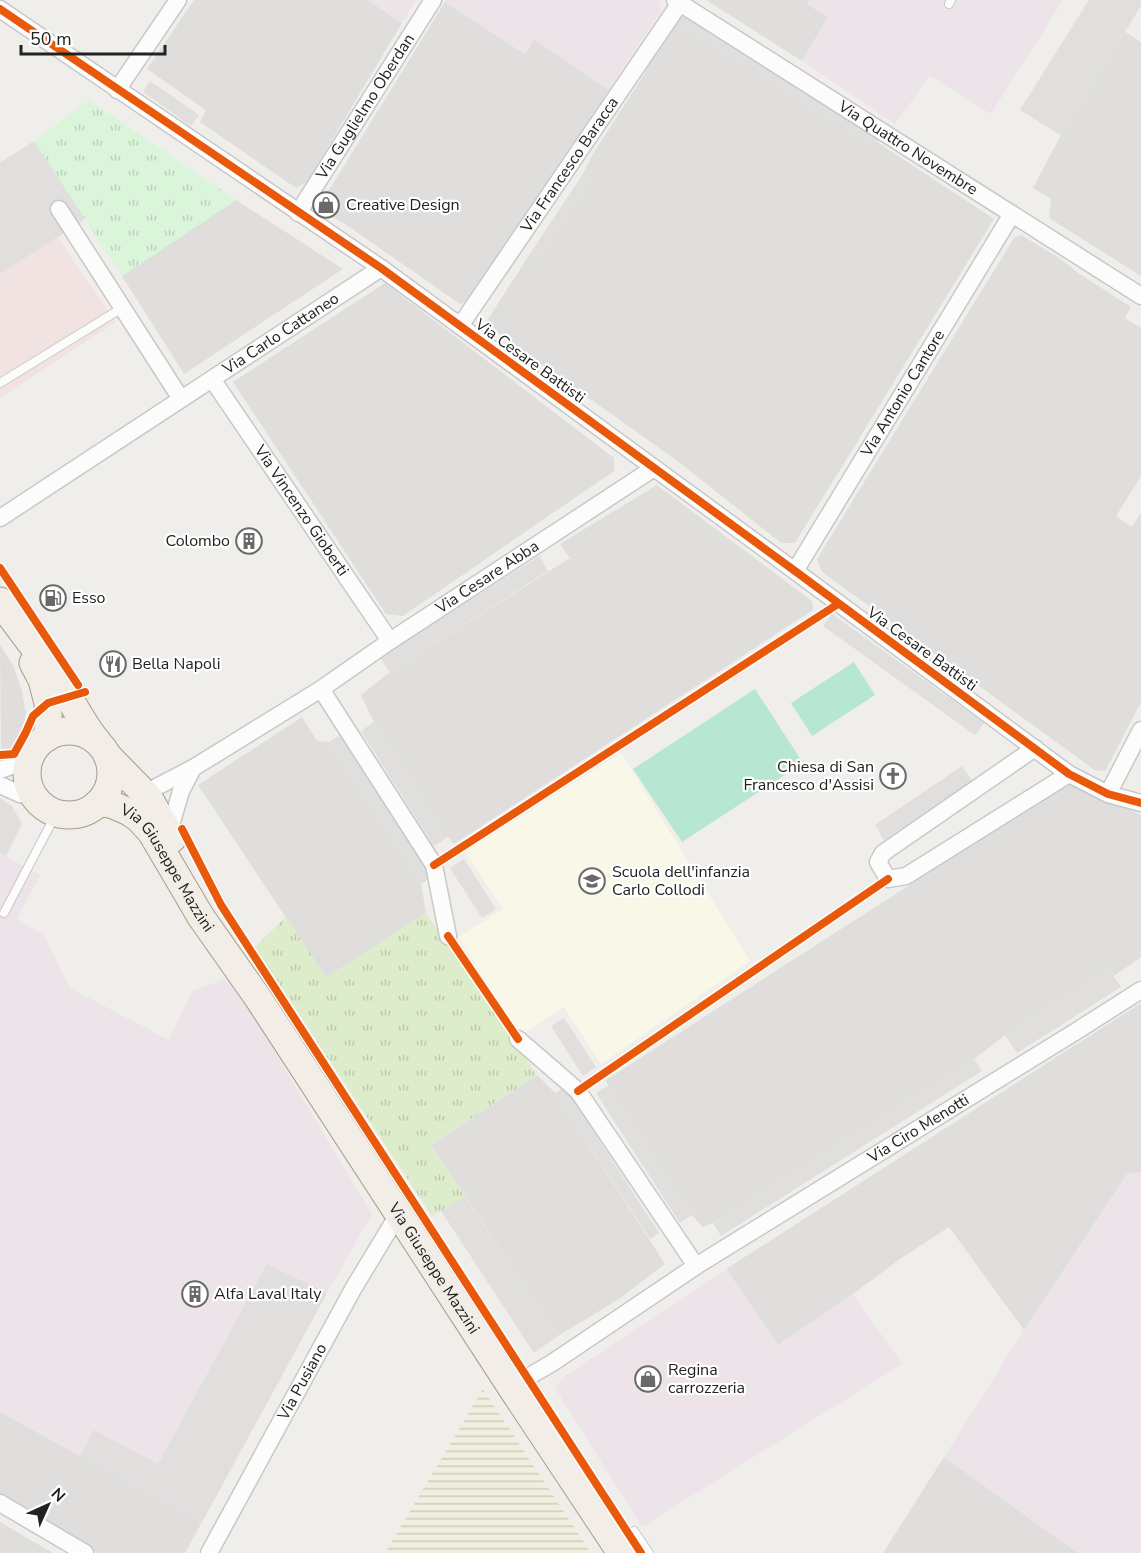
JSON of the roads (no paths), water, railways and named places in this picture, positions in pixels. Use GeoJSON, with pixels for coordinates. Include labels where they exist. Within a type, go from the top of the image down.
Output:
{"type":"FeatureCollection","features":[{"type":"Feature","properties":{"kind":"main road","name":"Via Giuseppe Mazzini"},"geometry":{"type":"LineString","coordinates":[[7,611],[45,689],[48,703],[40,745]]}},
{"type":"Feature","properties":{"kind":"main road","name":"Via Giuseppe Mazzini"},"geometry":{"type":"LineString","coordinates":[[7,611],[58,680],[80,718],[103,749],[145,793],[154,806],[247,981]]}},
{"type":"Feature","properties":{"kind":"main road"},"geometry":{"type":"LineString","coordinates":[[73,731],[87,735],[103,749],[111,771],[110,784],[106,794],[88,810],[68,814],[46,805],[31,789],[28,767],[40,745],[57,732],[73,731]]}},
{"type":"Feature","properties":{"kind":"main road","name":"Via Giuseppe Mazzini"},"geometry":{"type":"LineString","coordinates":[[97,804],[106,803],[129,812],[151,832],[201,917],[247,981],[618,1547]]}},
{"type":"Feature","properties":{"kind":"street"},"geometry":{"type":"LineString","coordinates":[[117,90],[178,0]]}},
{"type":"Feature","properties":{"kind":"street","name":"Via Guglielmo Oberdan"},"geometry":{"type":"LineString","coordinates":[[298,213],[434,0]]}},
{"type":"Feature","properties":{"kind":"street","name":"Via Quattro Novembre"},"geometry":{"type":"LineString","coordinates":[[677,1],[1141,296]]}},
{"type":"Feature","properties":{"kind":"street","name":"Via Francesco Baracca"},"geometry":{"type":"LineString","coordinates":[[460,326],[677,1]]}},
{"type":"Feature","properties":{"kind":"street","name":"Via Cesare Battisti"},"geometry":{"type":"LineString","coordinates":[[0,9],[381,268],[1069,774],[1108,794],[1141,803]]}},
{"type":"Feature","properties":{"kind":"street"},"geometry":{"type":"LineString","coordinates":[[59,209],[181,399]]}},
{"type":"Feature","properties":{"kind":"street","name":"Via Antonio Cantore"},"geometry":{"type":"LineString","coordinates":[[795,571],[1012,214]]}},
{"type":"Feature","properties":{"kind":"street","name":"Via Carlo Cattaneo"},"geometry":{"type":"LineString","coordinates":[[0,518],[381,268]]}},
{"type":"Feature","properties":{"kind":"street","name":"Via Vincenzo Gioberti"},"geometry":{"type":"LineString","coordinates":[[212,379],[390,641]]}},
{"type":"Feature","properties":{"kind":"street","name":"Via Cesare Abba"},"geometry":{"type":"LineString","coordinates":[[145,793],[193,768],[321,689],[390,641],[654,468]]}},
{"type":"Feature","properties":{"kind":"street"},"geometry":{"type":"LineString","coordinates":[[321,689],[434,865],[448,936]]}},
{"type":"Feature","properties":{"kind":"street"},"geometry":{"type":"LineString","coordinates":[[1108,794],[1141,730]]}},
{"type":"Feature","properties":{"kind":"street"},"geometry":{"type":"LineString","coordinates":[[0,770],[15,765],[40,745]]}},
{"type":"Feature","properties":{"kind":"street"},"geometry":{"type":"LineString","coordinates":[[1035,748],[883,853],[878,862],[888,879],[906,876],[1069,774]]}},
{"type":"Feature","properties":{"kind":"street"},"geometry":{"type":"LineString","coordinates":[[169,832],[181,791],[193,768]]}},
{"type":"Feature","properties":{"kind":"street"},"geometry":{"type":"LineString","coordinates":[[0,785],[46,805]]}},
{"type":"Feature","properties":{"kind":"street","name":"Via Ciro Menotti"},"geometry":{"type":"LineString","coordinates":[[511,1387],[552,1363],[696,1266],[1141,990]]}},
{"type":"Feature","properties":{"kind":"street"},"geometry":{"type":"LineString","coordinates":[[518,1039],[578,1091],[696,1266]]}},
{"type":"Feature","properties":{"kind":"street","name":"Via Pusiano"},"geometry":{"type":"LineString","coordinates":[[209,1553],[353,1289],[399,1213]]}},
{"type":"Feature","properties":{"kind":"street"},"geometry":{"type":"LineString","coordinates":[[0,1503],[85,1553]]}},
{"type":"Feature","properties":{"kind":"lane"},"geometry":{"type":"LineString","coordinates":[[0,383],[122,308]]}},
{"type":"Feature","properties":{"kind":"lane"},"geometry":{"type":"LineString","coordinates":[[4,913],[46,805]]}},
{"type":"Feature","properties":{"kind":"lane"},"geometry":{"type":"LineString","coordinates":[[618,1547],[634,1531],[649,1553]]}},
{"type":"Feature","properties":{"kind":"place","name":"Creative Design"},"geometry":{"type":"Point","coordinates":[326,205]}},
{"type":"Feature","properties":{"kind":"place","name":"Colombo"},"geometry":{"type":"Point","coordinates":[249,541]}},
{"type":"Feature","properties":{"kind":"place","name":"Esso"},"geometry":{"type":"Point","coordinates":[53,598]}},
{"type":"Feature","properties":{"kind":"place","name":"Bella Napoli"},"geometry":{"type":"Point","coordinates":[113,664]}},
{"type":"Feature","properties":{"kind":"place","name":"Chiesa di San Francesco d'Assisi"},"geometry":{"type":"Point","coordinates":[893,776]}},
{"type":"Feature","properties":{"kind":"place","name":"Scuola dell'infanzia Carlo Collodi"},"geometry":{"type":"Point","coordinates":[592,881]}},
{"type":"Feature","properties":{"kind":"place","name":"Alfa Laval Italy"},"geometry":{"type":"Point","coordinates":[195,1294]}},
{"type":"Feature","properties":{"kind":"place","name":"Regina carrozzeria"},"geometry":{"type":"Point","coordinates":[648,1379]}}]}
